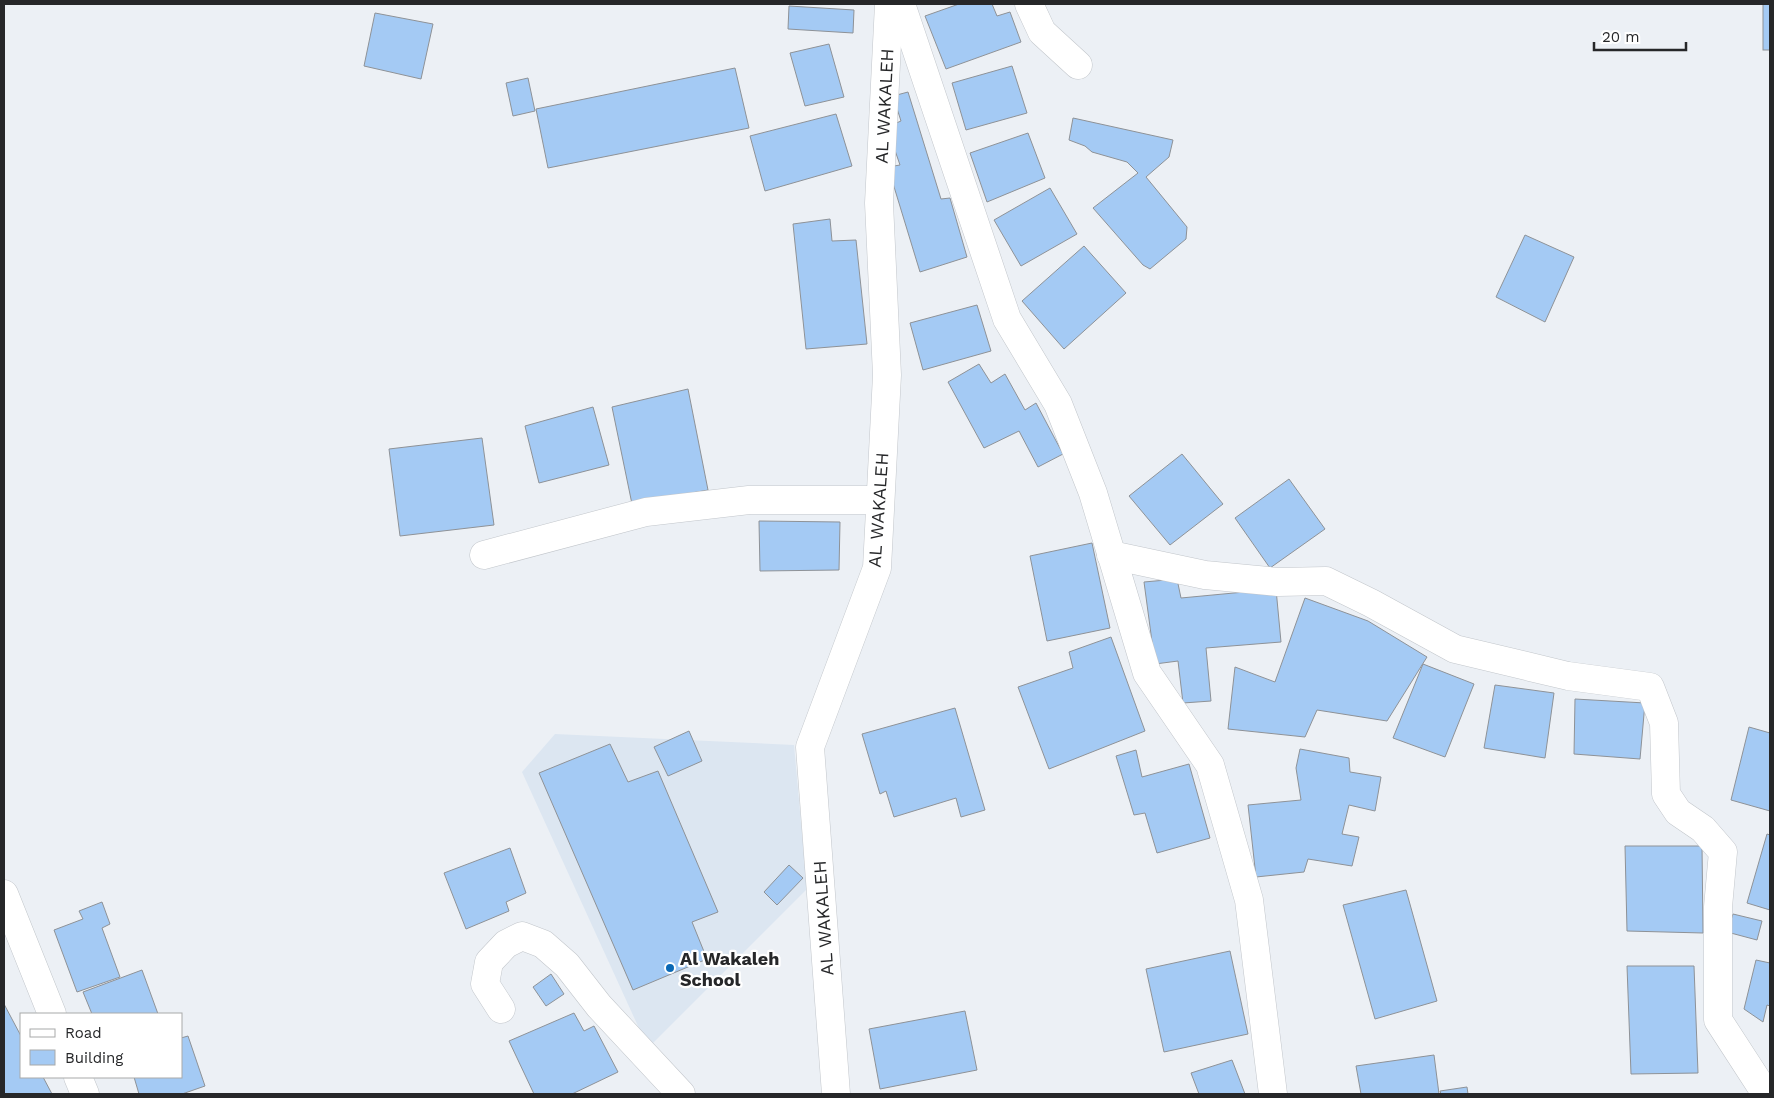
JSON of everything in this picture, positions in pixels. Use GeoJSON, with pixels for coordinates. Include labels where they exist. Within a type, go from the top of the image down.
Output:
{"type":"FeatureCollection","features":[{"type":"Feature","properties":{"kind":"street","name":"AL WAKALEH"},"geometry":{"type":"LineString","coordinates":[[836,1094],[810,747],[877,568],[887,375],[878,203],[889,4]]}},
{"type":"Feature","properties":{"kind":"street"},"geometry":{"type":"LineString","coordinates":[[901,4],[1007,319],[1058,404],[1093,493],[1147,673],[1210,765],[1249,900],[1273,1094]]}},
{"type":"Feature","properties":{"kind":"street"},"geometry":{"type":"LineString","coordinates":[[1030,4],[1042,32],[1078,65]]}},
{"type":"Feature","properties":{"kind":"street"},"geometry":{"type":"LineString","coordinates":[[484,555],[646,512],[749,500],[880,500]]}},
{"type":"Feature","properties":{"kind":"street"},"geometry":{"type":"LineString","coordinates":[[1111,555],[1205,575],[1278,582],[1326,582],[1371,603],[1455,649],[1568,676],[1650,687],[1664,723],[1666,794],[1678,812],[1704,829],[1723,852],[1718,907],[1718,1020],[1766,1094]]}},
{"type":"Feature","properties":{"kind":"street"},"geometry":{"type":"LineString","coordinates":[[4,894],[52,1013]]}},
{"type":"Feature","properties":{"kind":"street"},"geometry":{"type":"LineString","coordinates":[[501,1009],[485,984],[489,962],[506,944],[522,936],[543,944],[567,965],[599,1006],[681,1094]]}},
{"type":"Feature","properties":{"kind":"street"},"geometry":{"type":"LineString","coordinates":[[78,1078],[85,1094]]}},
{"type":"Feature","properties":{"kind":"shaded area","name":"Al Wakaleh School"},"geometry":{"type":"Polygon","coordinates":[[[555,734],[794,745],[807,889],[648,1048],[522,772],[555,734]]]}},
{"type":"Feature","properties":{"kind":"building"},"geometry":{"type":"Polygon","coordinates":[[[959,4],[992,4],[997,16],[1010,12],[1021,42],[946,69],[925,16],[959,4]]]}},
{"type":"Feature","properties":{"kind":"building"},"geometry":{"type":"Polygon","coordinates":[[[1763,4],[1770,4],[1770,50],[1763,50],[1763,4]]]}},
{"type":"Feature","properties":{"kind":"building"},"geometry":{"type":"Polygon","coordinates":[[[789,6],[854,10],[853,33],[788,29],[789,6]]]}},
{"type":"Feature","properties":{"kind":"building"},"geometry":{"type":"Polygon","coordinates":[[[375,13],[433,24],[421,79],[364,66],[375,13]]]}},
{"type":"Feature","properties":{"kind":"building"},"geometry":{"type":"Polygon","coordinates":[[[829,44],[844,97],[805,106],[790,53],[829,44]]]}},
{"type":"Feature","properties":{"kind":"building"},"geometry":{"type":"Polygon","coordinates":[[[1012,66],[1027,113],[966,130],[952,83],[1012,66]]]}},
{"type":"Feature","properties":{"kind":"building"},"geometry":{"type":"Polygon","coordinates":[[[735,68],[749,128],[548,168],[536,109],[735,68]]]}},
{"type":"Feature","properties":{"kind":"building"},"geometry":{"type":"Polygon","coordinates":[[[528,78],[535,111],[513,116],[506,83],[528,78]]]}},
{"type":"Feature","properties":{"kind":"building"},"geometry":{"type":"Polygon","coordinates":[[[908,92],[941,199],[950,198],[967,257],[920,272],[888,167],[900,165],[887,127],[901,121],[893,96],[908,92]]]}},
{"type":"Feature","properties":{"kind":"building"},"geometry":{"type":"Polygon","coordinates":[[[836,114],[852,166],[765,191],[750,136],[836,114]]]}},
{"type":"Feature","properties":{"kind":"building"},"geometry":{"type":"Polygon","coordinates":[[[1073,118],[1173,140],[1169,157],[1146,177],[1187,227],[1186,239],[1150,269],[1143,265],[1093,208],[1138,173],[1127,162],[1092,152],[1085,146],[1069,140],[1073,118]]]}},
{"type":"Feature","properties":{"kind":"building"},"geometry":{"type":"Polygon","coordinates":[[[1028,133],[1045,178],[987,202],[970,153],[1028,133]]]}},
{"type":"Feature","properties":{"kind":"building"},"geometry":{"type":"Polygon","coordinates":[[[1050,188],[1077,234],[1021,266],[994,220],[1050,188]]]}},
{"type":"Feature","properties":{"kind":"building"},"geometry":{"type":"Polygon","coordinates":[[[830,219],[832,241],[856,240],[867,344],[806,349],[793,224],[830,219]]]}},
{"type":"Feature","properties":{"kind":"building"},"geometry":{"type":"Polygon","coordinates":[[[1525,235],[1574,257],[1545,322],[1496,297],[1525,235]]]}},
{"type":"Feature","properties":{"kind":"building"},"geometry":{"type":"Polygon","coordinates":[[[1084,246],[1126,293],[1064,349],[1022,301],[1084,246]]]}},
{"type":"Feature","properties":{"kind":"building"},"geometry":{"type":"Polygon","coordinates":[[[977,305],[991,351],[923,370],[910,323],[977,305]]]}},
{"type":"Feature","properties":{"kind":"building"},"geometry":{"type":"Polygon","coordinates":[[[979,364],[991,383],[1005,374],[1025,410],[1036,403],[1063,454],[1038,467],[1019,431],[984,448],[948,382],[979,364]]]}},
{"type":"Feature","properties":{"kind":"building"},"geometry":{"type":"Polygon","coordinates":[[[688,389],[708,490],[632,504],[612,407],[688,389]]]}},
{"type":"Feature","properties":{"kind":"building"},"geometry":{"type":"Polygon","coordinates":[[[593,407],[609,465],[539,483],[525,426],[593,407]]]}},
{"type":"Feature","properties":{"kind":"building"},"geometry":{"type":"Polygon","coordinates":[[[482,438],[494,525],[400,536],[389,449],[482,438]]]}},
{"type":"Feature","properties":{"kind":"building"},"geometry":{"type":"Polygon","coordinates":[[[1182,454],[1223,504],[1170,545],[1129,496],[1182,454]]]}},
{"type":"Feature","properties":{"kind":"building"},"geometry":{"type":"Polygon","coordinates":[[[1289,479],[1325,529],[1270,568],[1235,518],[1289,479]]]}},
{"type":"Feature","properties":{"kind":"building"},"geometry":{"type":"Polygon","coordinates":[[[759,521],[840,522],[839,570],[760,571],[759,521]]]}},
{"type":"Feature","properties":{"kind":"building"},"geometry":{"type":"Polygon","coordinates":[[[1092,543],[1110,628],[1047,641],[1030,556],[1092,543]]]}},
{"type":"Feature","properties":{"kind":"building"},"geometry":{"type":"Polygon","coordinates":[[[1177,579],[1181,598],[1276,589],[1281,642],[1206,648],[1211,701],[1183,703],[1178,661],[1155,664],[1144,582],[1177,579]]]}},
{"type":"Feature","properties":{"kind":"building"},"geometry":{"type":"Polygon","coordinates":[[[1305,598],[1368,621],[1427,657],[1387,721],[1317,710],[1305,737],[1228,729],[1235,667],[1275,682],[1305,598]]]}},
{"type":"Feature","properties":{"kind":"building"},"geometry":{"type":"Polygon","coordinates":[[[1111,637],[1145,731],[1049,769],[1018,687],[1073,668],[1069,652],[1111,637]]]}},
{"type":"Feature","properties":{"kind":"building"},"geometry":{"type":"Polygon","coordinates":[[[1423,664],[1474,684],[1445,757],[1393,738],[1423,664]]]}},
{"type":"Feature","properties":{"kind":"building"},"geometry":{"type":"Polygon","coordinates":[[[1495,685],[1554,693],[1545,758],[1484,748],[1495,685]]]}},
{"type":"Feature","properties":{"kind":"building"},"geometry":{"type":"Polygon","coordinates":[[[1575,699],[1645,703],[1640,759],[1574,754],[1575,699]]]}},
{"type":"Feature","properties":{"kind":"building"},"geometry":{"type":"Polygon","coordinates":[[[955,708],[985,810],[961,817],[956,798],[894,817],[886,791],[880,794],[862,734],[955,708]]]}},
{"type":"Feature","properties":{"kind":"building"},"geometry":{"type":"Polygon","coordinates":[[[1749,727],[1770,733],[1770,811],[1731,800],[1749,727]]]}},
{"type":"Feature","properties":{"kind":"building"},"geometry":{"type":"Polygon","coordinates":[[[689,731],[702,761],[668,776],[654,747],[689,731]]]}},
{"type":"Feature","properties":{"kind":"building"},"geometry":{"type":"Polygon","coordinates":[[[610,744],[628,782],[658,771],[718,912],[692,922],[707,959],[633,990],[539,773],[610,744]]]}},
{"type":"Feature","properties":{"kind":"building"},"geometry":{"type":"Polygon","coordinates":[[[1300,749],[1349,758],[1350,772],[1381,777],[1375,811],[1349,805],[1342,834],[1359,837],[1352,866],[1308,859],[1304,872],[1256,877],[1248,805],[1301,800],[1296,768],[1300,749]]]}},
{"type":"Feature","properties":{"kind":"building"},"geometry":{"type":"Polygon","coordinates":[[[1136,750],[1142,777],[1189,764],[1210,838],[1157,853],[1145,813],[1134,815],[1116,756],[1136,750]]]}},
{"type":"Feature","properties":{"kind":"building"},"geometry":{"type":"Polygon","coordinates":[[[1767,834],[1770,835],[1770,910],[1747,903],[1767,834]]]}},
{"type":"Feature","properties":{"kind":"building"},"geometry":{"type":"Polygon","coordinates":[[[1625,846],[1702,846],[1703,933],[1627,931],[1625,846]]]}},
{"type":"Feature","properties":{"kind":"building"},"geometry":{"type":"Polygon","coordinates":[[[510,848],[526,893],[506,902],[509,911],[466,929],[444,873],[510,848]]]}},
{"type":"Feature","properties":{"kind":"building"},"geometry":{"type":"Polygon","coordinates":[[[789,865],[803,878],[777,905],[764,892],[789,865]]]}},
{"type":"Feature","properties":{"kind":"building"},"geometry":{"type":"Polygon","coordinates":[[[1406,890],[1437,1001],[1375,1019],[1343,905],[1406,890]]]}},
{"type":"Feature","properties":{"kind":"building"},"geometry":{"type":"Polygon","coordinates":[[[102,902],[110,924],[102,928],[120,977],[77,992],[54,930],[83,919],[79,911],[102,902]]]}},
{"type":"Feature","properties":{"kind":"building"},"geometry":{"type":"Polygon","coordinates":[[[1733,914],[1762,921],[1757,940],[1727,932],[1733,914]]]}},
{"type":"Feature","properties":{"kind":"building"},"geometry":{"type":"Polygon","coordinates":[[[1230,951],[1248,1034],[1164,1052],[1146,969],[1230,951]]]}},
{"type":"Feature","properties":{"kind":"building"},"geometry":{"type":"Polygon","coordinates":[[[1756,960],[1770,963],[1770,1006],[1767,1005],[1763,1022],[1744,1009],[1756,960]]]}},
{"type":"Feature","properties":{"kind":"building"},"geometry":{"type":"Polygon","coordinates":[[[1627,966],[1694,966],[1698,1073],[1631,1074],[1627,966]]]}},
{"type":"Feature","properties":{"kind":"building"},"geometry":{"type":"Polygon","coordinates":[[[142,970],[158,1013],[92,1013],[83,992],[142,970]]]}},
{"type":"Feature","properties":{"kind":"building"},"geometry":{"type":"Polygon","coordinates":[[[551,974],[564,994],[546,1006],[533,987],[551,974]]]}},
{"type":"Feature","properties":{"kind":"building"},"geometry":{"type":"Polygon","coordinates":[[[4,1004],[20,1034],[20,1078],[44,1078],[52,1094],[4,1094],[4,1004]]]}},
{"type":"Feature","properties":{"kind":"building"},"geometry":{"type":"Polygon","coordinates":[[[965,1011],[977,1070],[880,1089],[869,1029],[965,1011]]]}},
{"type":"Feature","properties":{"kind":"building"},"geometry":{"type":"Polygon","coordinates":[[[574,1013],[584,1031],[594,1026],[618,1072],[572,1094],[534,1094],[509,1041],[574,1013]]]}},
{"type":"Feature","properties":{"kind":"building"},"geometry":{"type":"Polygon","coordinates":[[[188,1036],[205,1086],[182,1094],[139,1094],[134,1078],[182,1078],[182,1038],[188,1036]]]}},
{"type":"Feature","properties":{"kind":"building"},"geometry":{"type":"Polygon","coordinates":[[[1434,1055],[1439,1094],[1361,1094],[1356,1066],[1434,1055]]]}},
{"type":"Feature","properties":{"kind":"building"},"geometry":{"type":"Polygon","coordinates":[[[1232,1060],[1245,1094],[1199,1094],[1191,1073],[1232,1060]]]}},
{"type":"Feature","properties":{"kind":"building"},"geometry":{"type":"Polygon","coordinates":[[[1467,1087],[1468,1094],[1441,1094],[1440,1091],[1467,1087]]]}},
{"type":"Feature","properties":{"kind":"place","name":"Al Wakaleh School"},"geometry":{"type":"Point","coordinates":[670,968]}}]}
